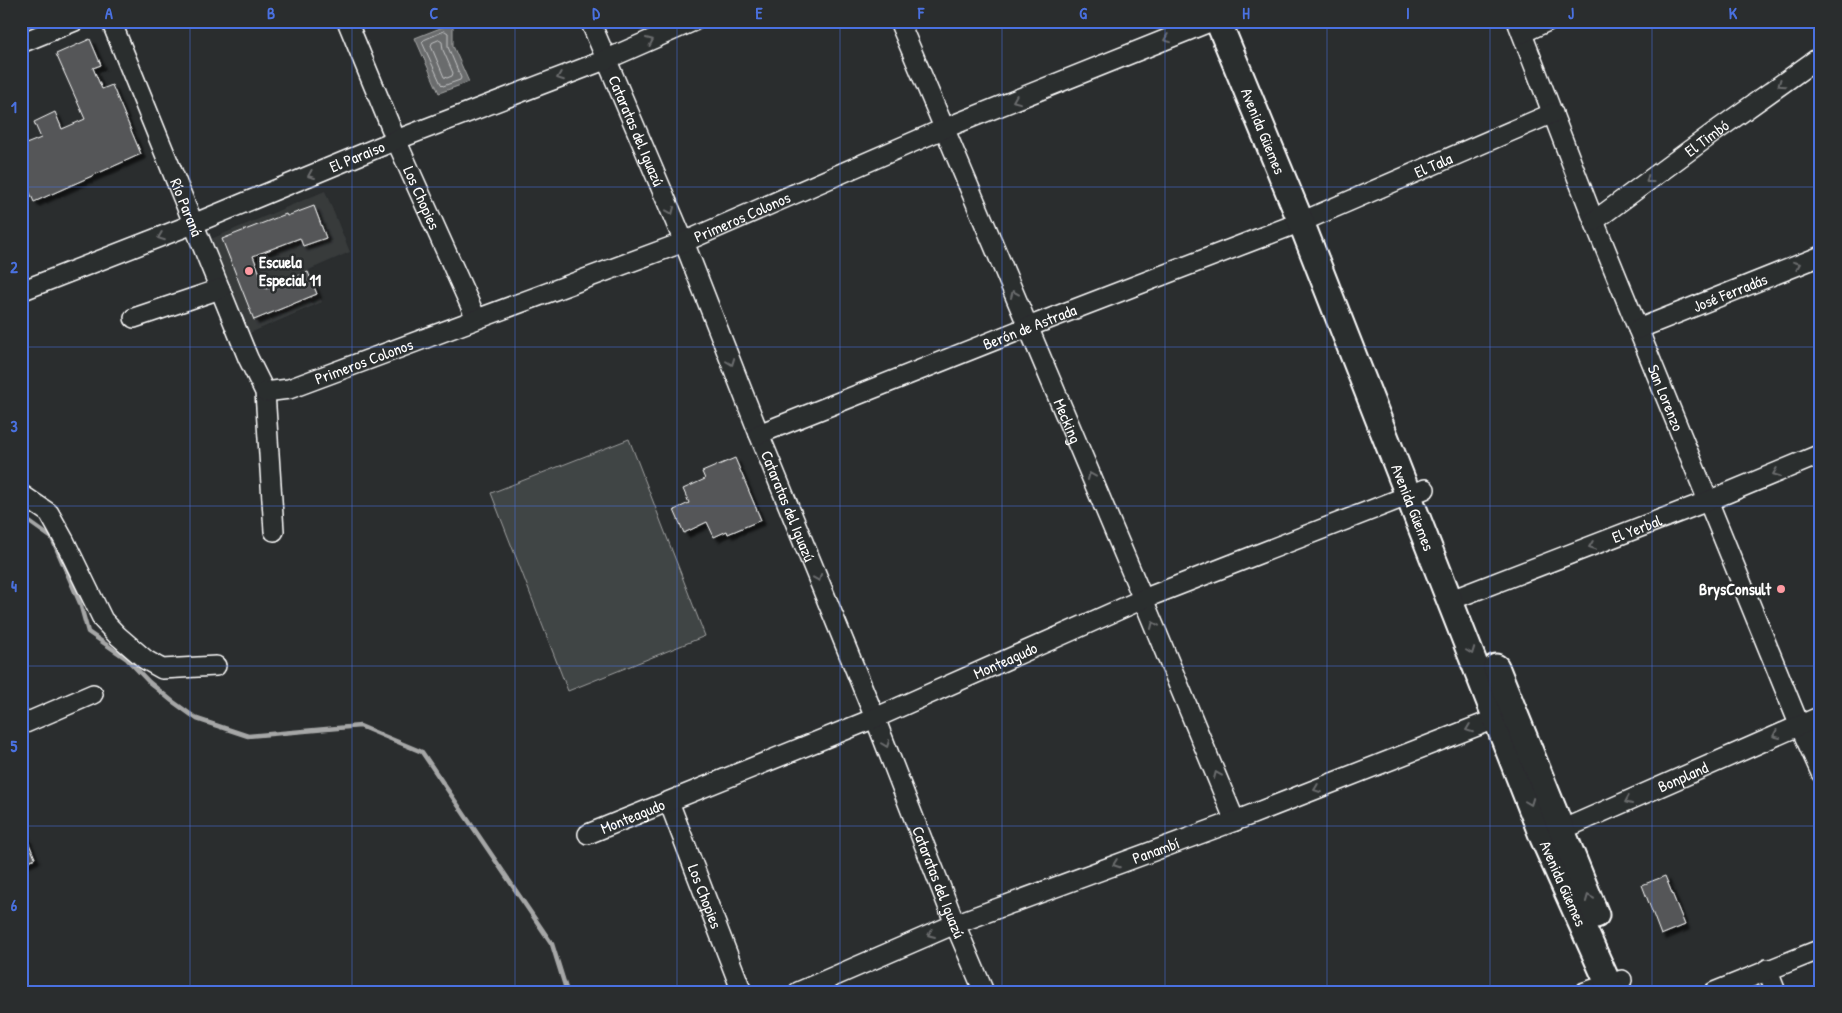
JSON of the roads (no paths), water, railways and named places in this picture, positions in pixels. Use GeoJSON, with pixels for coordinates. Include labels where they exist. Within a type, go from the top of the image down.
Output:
{"type":"FeatureCollection","features":[{"type":"Feature","properties":{"kind":"main road","name":"Avenida Güemes"},"geometry":{"type":"LineString","coordinates":[[1218,21],[1308,219]]}},
{"type":"Feature","properties":{"kind":"main road","name":"Avenida Güemes"},"geometry":{"type":"LineString","coordinates":[[1235,21],[1308,219],[1553,834],[1617,987]]}},
{"type":"Feature","properties":{"kind":"street"},"geometry":{"type":"LineString","coordinates":[[21,42],[75,21]]}},
{"type":"Feature","properties":{"kind":"street","name":"Río Paraná"},"geometry":{"type":"LineString","coordinates":[[111,21],[248,358],[265,392]]}},
{"type":"Feature","properties":{"kind":"street","name":"Los Chopies"},"geometry":{"type":"LineString","coordinates":[[347,21],[396,140],[476,318]]}},
{"type":"Feature","properties":{"kind":"street","name":"Cataratas del Iguazú"},"geometry":{"type":"LineString","coordinates":[[590,21],[684,242],[759,434],[876,718],[955,924],[984,992]]}},
{"type":"Feature","properties":{"kind":"street","name":"El Paraiso"},"geometry":{"type":"LineString","coordinates":[[21,291],[193,224],[396,140],[606,60],[694,21]]}},
{"type":"Feature","properties":{"kind":"street","name":"Mecking"},"geometry":{"type":"LineString","coordinates":[[898,21],[1235,821]]}},
{"type":"Feature","properties":{"kind":"street","name":"Primeros Colonos"},"geometry":{"type":"LineString","coordinates":[[265,392],[289,389],[684,242],[944,130],[1212,21]]}},
{"type":"Feature","properties":{"kind":"street"},"geometry":{"type":"LineString","coordinates":[[1520,27],[1548,21]]}},
{"type":"Feature","properties":{"kind":"street","name":"San Lorenzo"},"geometry":{"type":"LineString","coordinates":[[1520,27],[1594,221],[1799,724],[1821,773]]}},
{"type":"Feature","properties":{"kind":"street","name":"El Timbó"},"geometry":{"type":"LineString","coordinates":[[1594,221],[1712,133],[1821,56]]}},
{"type":"Feature","properties":{"kind":"street","name":"El Tala"},"geometry":{"type":"LineString","coordinates":[[1308,219],[1552,113]]}},
{"type":"Feature","properties":{"kind":"street","name":"Berón de Astrada"},"geometry":{"type":"LineString","coordinates":[[759,434],[1028,327],[1308,219]]}},
{"type":"Feature","properties":{"kind":"street","name":"José Ferradás"},"geometry":{"type":"LineString","coordinates":[[1638,329],[1821,256]]}},
{"type":"Feature","properties":{"kind":"street"},"geometry":{"type":"LineString","coordinates":[[134,318],[220,289]]}},
{"type":"Feature","properties":{"kind":"street"},"geometry":{"type":"LineString","coordinates":[[265,392],[274,531]]}},
{"type":"Feature","properties":{"kind":"street","name":"El Yerbal"},"geometry":{"type":"LineString","coordinates":[[1459,597],[1708,501],[1821,454]]}},
{"type":"Feature","properties":{"kind":"street","name":"Monteagudo"},"geometry":{"type":"LineString","coordinates":[[588,834],[876,718],[1143,599],[1417,492]]}},
{"type":"Feature","properties":{"kind":"street"},"geometry":{"type":"LineString","coordinates":[[21,494],[49,513],[103,620],[117,635],[146,660],[162,669],[216,666]]}},
{"type":"Feature","properties":{"kind":"street"},"geometry":{"type":"LineString","coordinates":[[21,725],[92,694]]}},
{"type":"Feature","properties":{"kind":"street","name":"Panambí"},"geometry":{"type":"LineString","coordinates":[[798,992],[955,924],[1235,821],[1506,715]]}},
{"type":"Feature","properties":{"kind":"street","name":"Bonpland"},"geometry":{"type":"LineString","coordinates":[[1553,834],[1799,724],[1821,716]]}},
{"type":"Feature","properties":{"kind":"street","name":"Los Chopies"},"geometry":{"type":"LineString","coordinates":[[669,802],[742,992]]}},
{"type":"Feature","properties":{"kind":"street"},"geometry":{"type":"LineString","coordinates":[[1714,992],[1821,950]]}},
{"type":"Feature","properties":{"kind":"street"},"geometry":{"type":"LineString","coordinates":[[1767,970],[1776,992]]}},
{"type":"Feature","properties":{"kind":"street"},"geometry":{"type":"LineString","coordinates":[[1585,992],[1617,987]]}},
{"type":"Feature","properties":{"kind":"water"},"geometry":{"type":"Polygon","coordinates":[[[453,23],[453,46],[469,82],[439,93],[415,38],[453,23]]]}},
{"type":"Feature","properties":{"kind":"waterway"},"geometry":{"type":"LineString","coordinates":[[21,516],[52,538],[80,603],[88,632],[127,659],[149,682],[197,719],[248,736],[360,726],[422,752],[552,944],[567,992]]}},
{"type":"Feature","properties":{"kind":"place","name":"Escuela Especial 11"},"geometry":{"type":"Point","coordinates":[249,271]}},
{"type":"Feature","properties":{"kind":"place","name":"BrysConsult"},"geometry":{"type":"Point","coordinates":[1781,589]}}]}
